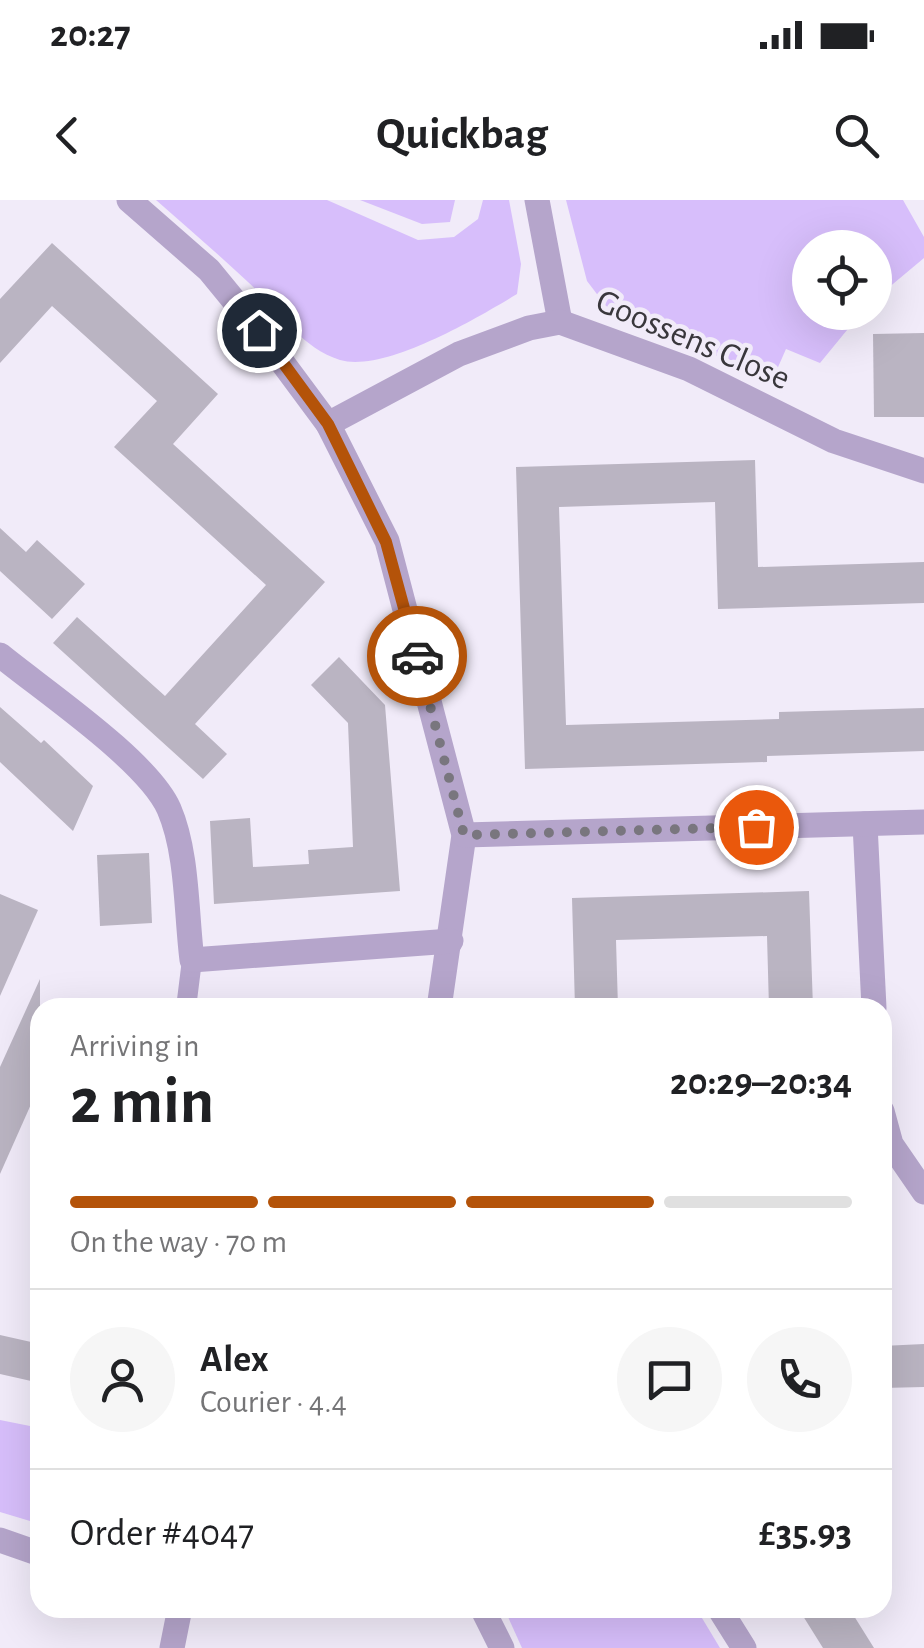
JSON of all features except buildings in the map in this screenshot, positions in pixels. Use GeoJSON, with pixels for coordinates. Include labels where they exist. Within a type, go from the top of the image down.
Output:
{"type":"FeatureCollection","features":[{"type":"Feature","properties":{"kind":"street"},"geometry":{"type":"LineString","coordinates":[[129,200],[210,270],[328,424],[386,542],[464,835],[441,998]]}},
{"type":"Feature","properties":{"kind":"street"},"geometry":{"type":"LineString","coordinates":[[537,200],[560,322]]}},
{"type":"Feature","properties":{"kind":"street","name":"Goossens Close"},"geometry":{"type":"LineString","coordinates":[[328,424],[459,354],[529,328],[560,322],[689,370],[834,441],[924,471]]}},
{"type":"Feature","properties":{"kind":"street"},"geometry":{"type":"LineString","coordinates":[[0,655],[122,754],[164,798],[176,834],[192,960],[451,942]]}},
{"type":"Feature","properties":{"kind":"street"},"geometry":{"type":"LineString","coordinates":[[464,835],[924,822]]}},
{"type":"Feature","properties":{"kind":"street"},"geometry":{"type":"LineString","coordinates":[[865,824],[874,998]]}},
{"type":"Feature","properties":{"kind":"street"},"geometry":{"type":"LineString","coordinates":[[892,1145],[924,1192]]}},
{"type":"Feature","properties":{"kind":"street"},"geometry":{"type":"LineString","coordinates":[[0,1540],[30,1550]]}},
{"type":"Feature","properties":{"kind":"street"},"geometry":{"type":"LineString","coordinates":[[172,1648],[178,1618]]}},
{"type":"Feature","properties":{"kind":"street"},"geometry":{"type":"LineString","coordinates":[[487,1618],[502,1648]]}},
{"type":"Feature","properties":{"kind":"street"},"geometry":{"type":"LineString","coordinates":[[725,1618],[744,1648]]}},
{"type":"Feature","properties":{"kind":"lane"},"geometry":{"type":"LineString","coordinates":[[187,998],[192,960]]}},
{"type":"Feature","properties":{"kind":"shaded area"},"geometry":{"type":"Polygon","coordinates":[[[156,200],[327,200],[418,240],[454,237],[478,219],[483,200],[509,200],[521,264],[517,294],[406,351],[359,362],[340,360],[301,337],[248,282],[156,200]]]}},
{"type":"Feature","properties":{"kind":"shaded area"},"geometry":{"type":"Polygon","coordinates":[[[360,200],[455,200],[450,222],[422,224],[360,200]]]}},
{"type":"Feature","properties":{"kind":"shaded area"},"geometry":{"type":"Polygon","coordinates":[[[566,200],[903,200],[924,237],[924,258],[892,285],[892,230],[792,230],[792,330],[847,330],[820,363],[786,349],[775,374],[759,375],[606,306],[587,281],[566,200]]]}},
{"type":"Feature","properties":{"kind":"shaded area"},"geometry":{"type":"Polygon","coordinates":[[[0,1420],[30,1426],[30,1521],[0,1512],[0,1420]]]}},
{"type":"Feature","properties":{"kind":"shaded area"},"geometry":{"type":"Polygon","coordinates":[[[508,1618],[702,1618],[720,1648],[522,1648],[508,1618]]]}},
{"type":"Feature","properties":{"kind":"way so far"},"geometry":{"type":"LineString","coordinates":[[417,656],[464,835],[756,827]]}},
{"type":"Feature","properties":{"kind":"route"},"geometry":{"type":"LineString","coordinates":[[259,330],[328,424],[386,542],[417,656]]}}]}
